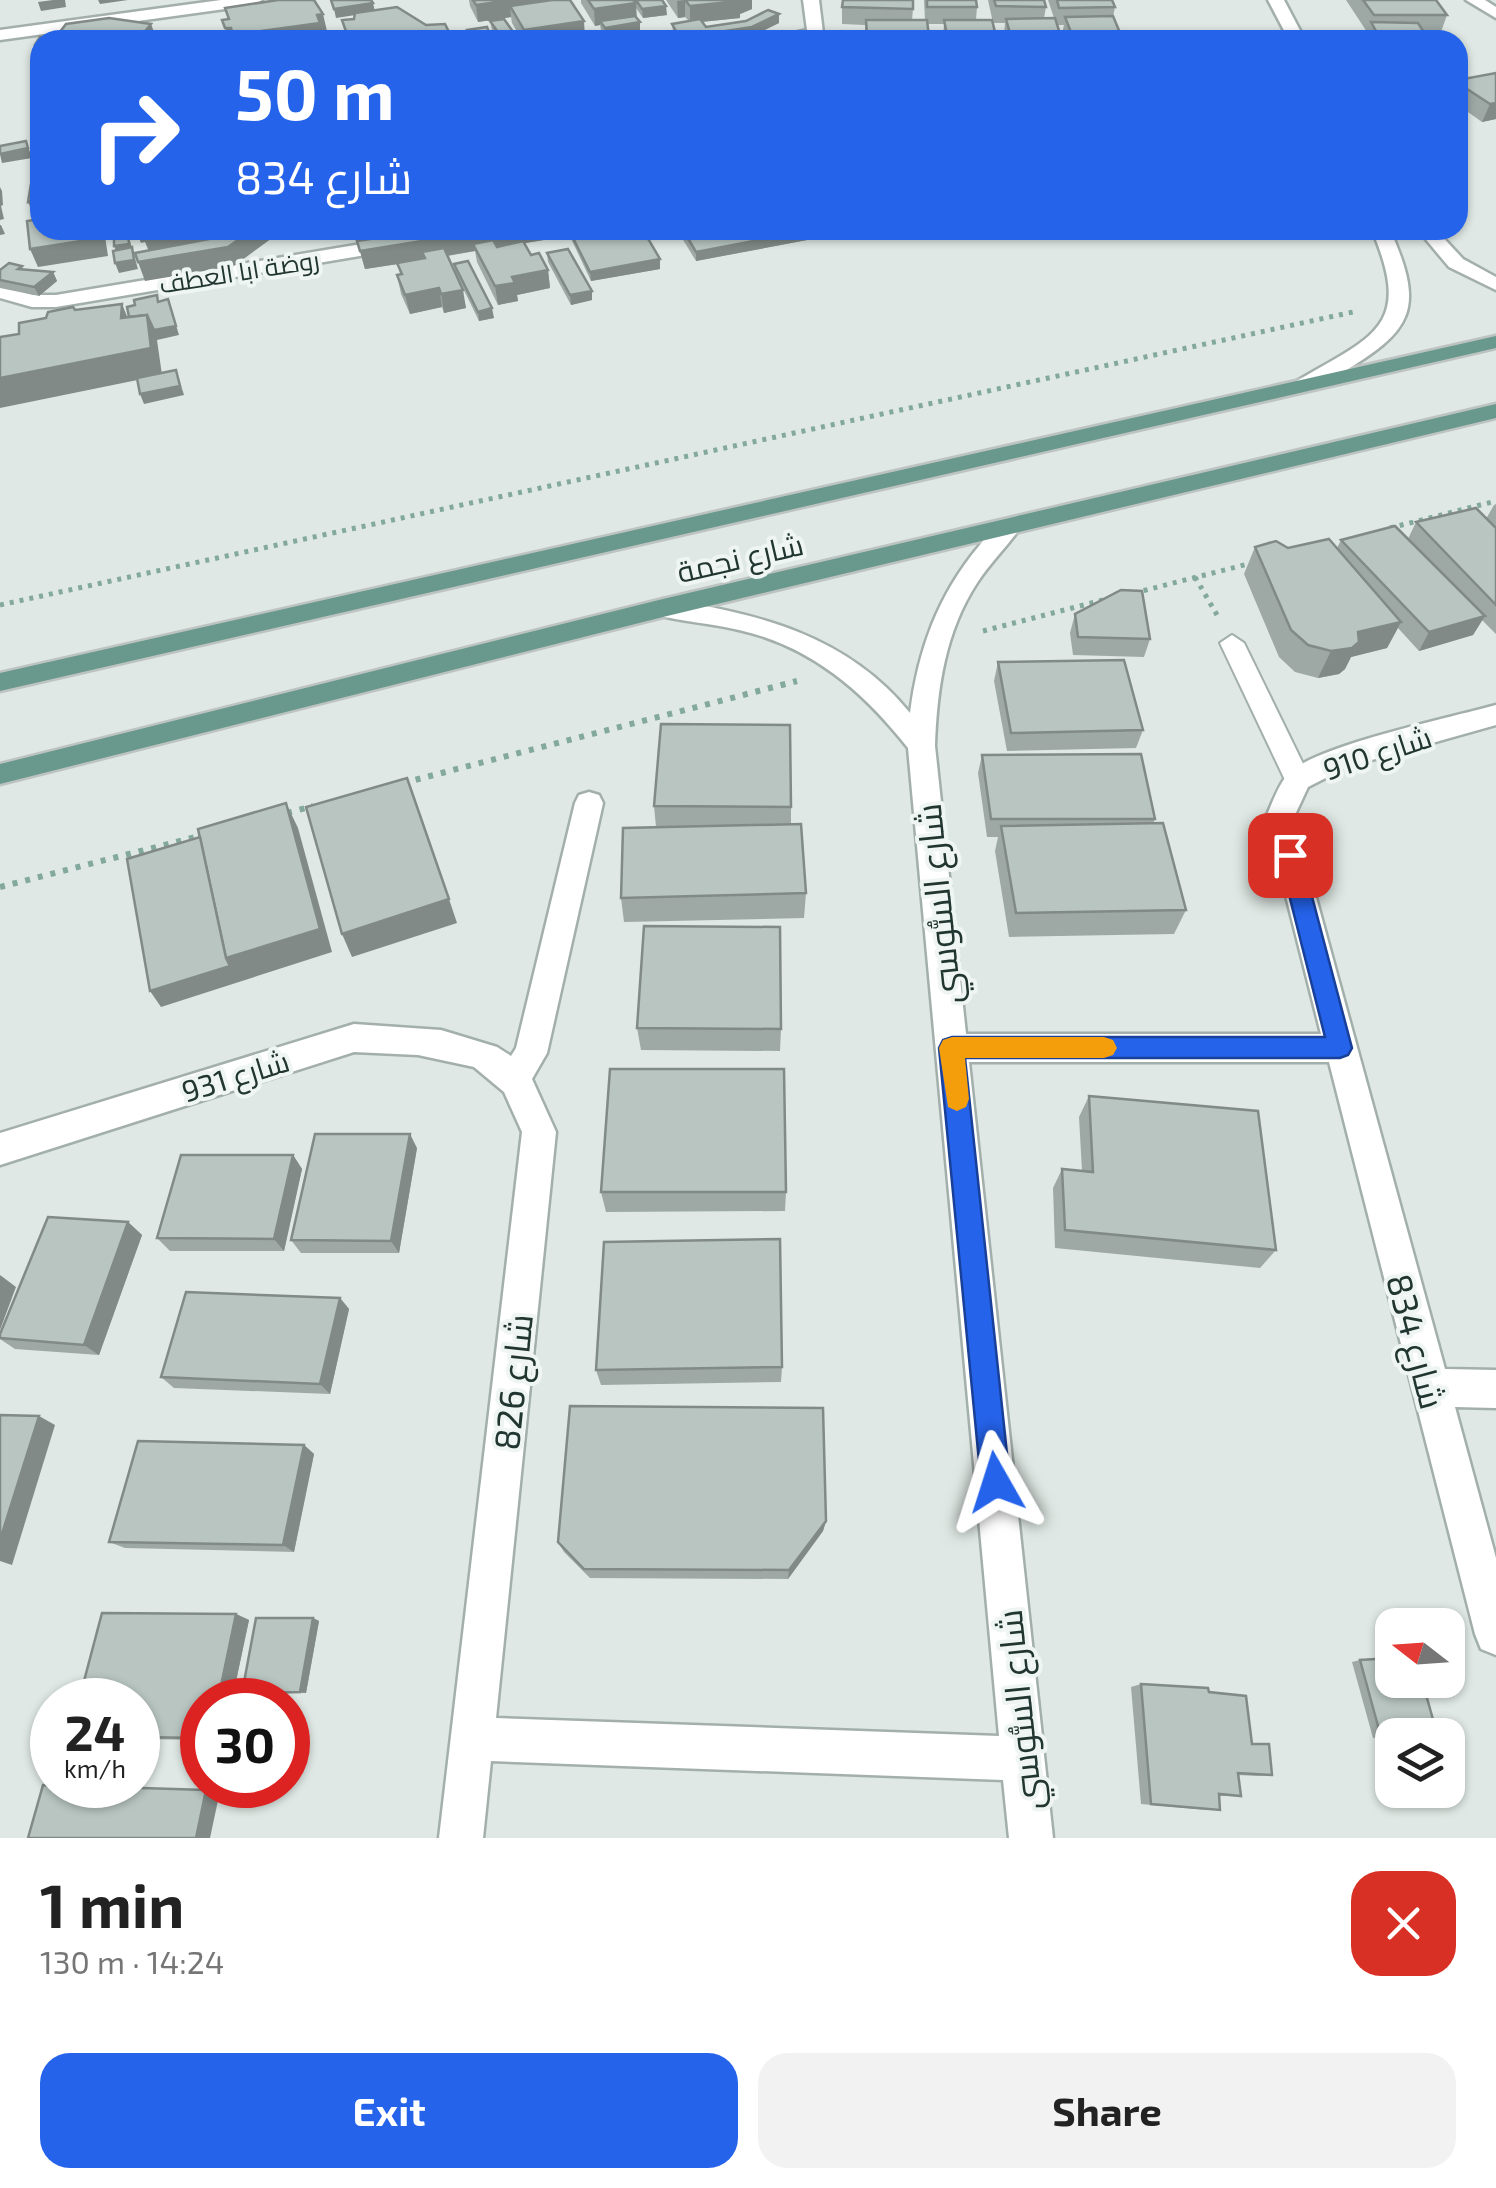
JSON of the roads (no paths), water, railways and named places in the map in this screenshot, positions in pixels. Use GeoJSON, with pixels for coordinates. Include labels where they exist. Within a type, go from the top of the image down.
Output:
{"type":"FeatureCollection","features":[{"type":"Feature","properties":{"kind":"main road","name":"شارع نجمة"},"geometry":{"type":"LineString","coordinates":[[0,682],[1496,342]]}},
{"type":"Feature","properties":{"kind":"main road","name":"شارع نجمة"},"geometry":{"type":"LineString","coordinates":[[0,774],[663,608],[1496,411]]}},
{"type":"Feature","properties":{"kind":"street"},"geometry":{"type":"LineString","coordinates":[[36,30],[254,0]]}},
{"type":"Feature","properties":{"kind":"street"},"geometry":{"type":"LineString","coordinates":[[811,0],[817,30]]}},
{"type":"Feature","properties":{"kind":"street"},"geometry":{"type":"LineString","coordinates":[[1276,0],[1292,30]]}},
{"type":"Feature","properties":{"kind":"street"},"geometry":{"type":"LineString","coordinates":[[1474,0],[1496,13]]}},
{"type":"Feature","properties":{"kind":"street"},"geometry":{"type":"LineString","coordinates":[[0,35],[30,31]]}},
{"type":"Feature","properties":{"kind":"street"},"geometry":{"type":"LineString","coordinates":[[331,240],[335,255]]}},
{"type":"Feature","properties":{"kind":"street","name":"روضة ابا العطف"},"geometry":{"type":"LineString","coordinates":[[0,292],[32,301],[56,301],[421,240]]}},
{"type":"Feature","properties":{"kind":"street"},"geometry":{"type":"LineString","coordinates":[[1305,386],[1386,332],[1400,314],[1402,282],[1385,240]]}},
{"type":"Feature","properties":{"kind":"street"},"geometry":{"type":"LineString","coordinates":[[1433,240],[1439,250],[1462,268],[1496,284]]}},
{"type":"Feature","properties":{"kind":"street","name":"شارع السُّوسي"},"geometry":{"type":"LineString","coordinates":[[1008,528],[976,562],[932,644],[922,692],[920,746],[1031,1838]]}},
{"type":"Feature","properties":{"kind":"street","name":"شارع السُّوسي"},"geometry":{"type":"LineString","coordinates":[[663,608],[730,616],[793,636],[849,668],[890,703],[920,746]]}},
{"type":"Feature","properties":{"kind":"street","name":"شارع 910"},"geometry":{"type":"LineString","coordinates":[[1280,817],[1298,780],[1338,760],[1496,715]]}},
{"type":"Feature","properties":{"kind":"street"},"geometry":{"type":"LineString","coordinates":[[514,1078],[530,1053],[589,802]]}},
{"type":"Feature","properties":{"kind":"street","name":"شارع 834"},"geometry":{"type":"LineString","coordinates":[[1280,817],[1496,1634]]}},
{"type":"Feature","properties":{"kind":"street","name":"شارع 931"},"geometry":{"type":"LineString","coordinates":[[0,1148],[354,1038],[416,1038],[473,1051],[514,1078]]}},
{"type":"Feature","properties":{"kind":"street"},"geometry":{"type":"LineString","coordinates":[[952,1048],[1340,1048]]}},
{"type":"Feature","properties":{"kind":"street","name":"شارع 826"},"geometry":{"type":"LineString","coordinates":[[461,1838],[539,1132],[514,1078]]}},
{"type":"Feature","properties":{"kind":"street"},"geometry":{"type":"LineString","coordinates":[[1430,1388],[1496,1389]]}},
{"type":"Feature","properties":{"kind":"street"},"geometry":{"type":"LineString","coordinates":[[472,1739],[1024,1759]]}},
{"type":"Feature","properties":{"kind":"lane"},"geometry":{"type":"LineString","coordinates":[[1232,643],[1298,780]]}}]}
